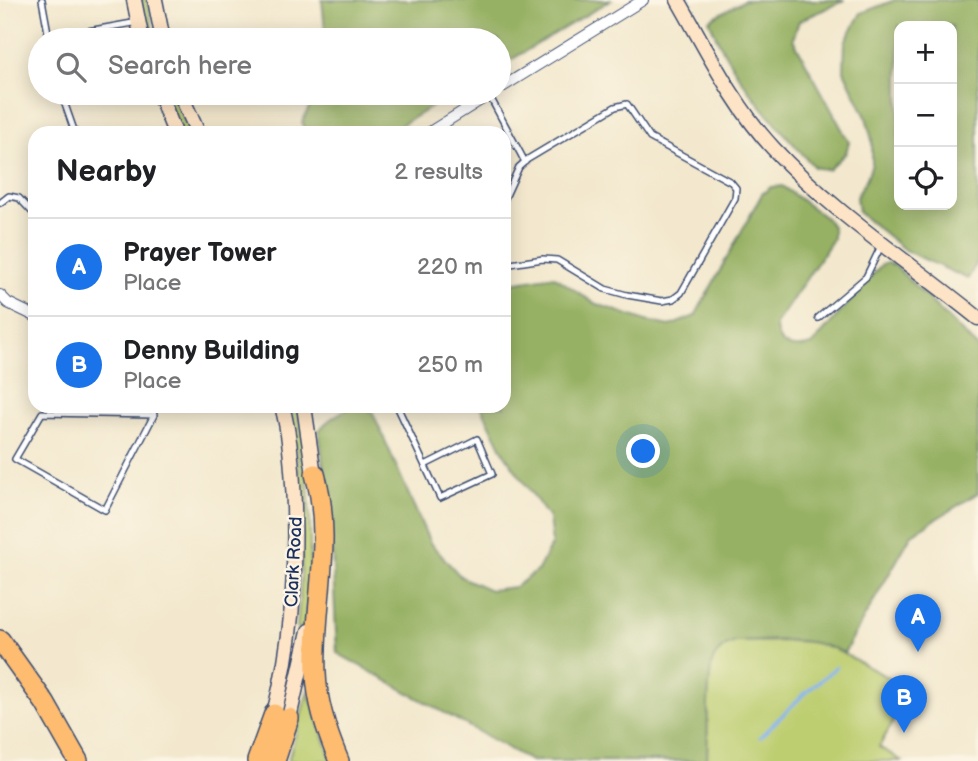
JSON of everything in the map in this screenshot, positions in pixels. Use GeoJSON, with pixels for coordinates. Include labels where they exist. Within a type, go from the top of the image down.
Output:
{"type":"FeatureCollection","features":[{"type":"Feature","properties":{"kind":"highway"},"geometry":{"type":"LineString","coordinates":[[315,474],[321,494],[324,537],[316,648],[319,701],[339,761]]}},
{"type":"Feature","properties":{"kind":"highway"},"geometry":{"type":"LineString","coordinates":[[0,640],[45,703],[78,761]]}},
{"type":"Feature","properties":{"kind":"highway"},"geometry":{"type":"LineString","coordinates":[[257,761],[282,716]]}},
{"type":"Feature","properties":{"kind":"highway"},"geometry":{"type":"LineString","coordinates":[[275,761],[282,716]]}},
{"type":"Feature","properties":{"kind":"main road"},"geometry":{"type":"LineString","coordinates":[[134,0],[139,28]]}},
{"type":"Feature","properties":{"kind":"main road"},"geometry":{"type":"LineString","coordinates":[[155,0],[161,28]]}},
{"type":"Feature","properties":{"kind":"main road"},"geometry":{"type":"LineString","coordinates":[[678,0],[739,106],[772,147],[803,178],[882,244],[978,318]]}},
{"type":"Feature","properties":{"kind":"main road"},"geometry":{"type":"LineString","coordinates":[[164,105],[172,126]]}},
{"type":"Feature","properties":{"kind":"main road"},"geometry":{"type":"LineString","coordinates":[[185,105],[195,126]]}},
{"type":"Feature","properties":{"kind":"main road","name":"Clark Road"},"geometry":{"type":"LineString","coordinates":[[282,716],[294,574],[293,484],[283,413]]}},
{"type":"Feature","properties":{"kind":"main road","name":"Clark Road"},"geometry":{"type":"LineString","coordinates":[[282,716],[300,680],[311,615],[317,526],[315,474],[307,413]]}},
{"type":"Feature","properties":{"kind":"street"},"geometry":{"type":"LineString","coordinates":[[511,82],[643,0]]}},
{"type":"Feature","properties":{"kind":"street"},"geometry":{"type":"LineString","coordinates":[[439,126],[473,105]]}},
{"type":"Feature","properties":{"kind":"street"},"geometry":{"type":"LineString","coordinates":[[0,295],[8,303],[28,313]]}},
{"type":"Feature","properties":{"kind":"lane"},"geometry":{"type":"LineString","coordinates":[[42,0],[47,28]]}},
{"type":"Feature","properties":{"kind":"lane"},"geometry":{"type":"LineString","coordinates":[[107,28],[138,22]]}},
{"type":"Feature","properties":{"kind":"lane"},"geometry":{"type":"LineString","coordinates":[[511,185],[519,167],[525,162],[615,107],[627,104],[650,138],[731,182],[736,188],[736,198],[681,293],[673,299],[662,301],[605,289],[557,260],[511,264]]}},
{"type":"Feature","properties":{"kind":"lane"},"geometry":{"type":"LineString","coordinates":[[65,105],[73,126]]}},
{"type":"Feature","properties":{"kind":"lane"},"geometry":{"type":"LineString","coordinates":[[496,105],[507,126]]}},
{"type":"Feature","properties":{"kind":"lane"},"geometry":{"type":"LineString","coordinates":[[511,134],[525,162]]}},
{"type":"Feature","properties":{"kind":"lane"},"geometry":{"type":"LineString","coordinates":[[0,203],[9,196],[19,198],[28,208]]}},
{"type":"Feature","properties":{"kind":"lane"},"geometry":{"type":"LineString","coordinates":[[818,318],[866,276],[882,244]]}},
{"type":"Feature","properties":{"kind":"lane"},"geometry":{"type":"LineString","coordinates":[[42,413],[154,415],[105,510],[15,460],[42,413]]}},
{"type":"Feature","properties":{"kind":"lane"},"geometry":{"type":"LineString","coordinates":[[400,413],[440,498],[492,474],[477,439],[425,465]]}},
{"type":"Feature","properties":{"kind":"green space"},"geometry":{"type":"Polygon","coordinates":[[[140,0],[147,0],[153,28],[146,28],[140,0]]]}},
{"type":"Feature","properties":{"kind":"green space"},"geometry":{"type":"Polygon","coordinates":[[[322,0],[611,0],[511,60],[511,28],[325,28],[322,0]]]}},
{"type":"Feature","properties":{"kind":"green space"},"geometry":{"type":"Polygon","coordinates":[[[745,0],[845,0],[799,21],[793,39],[849,142],[846,153],[828,170],[814,167],[769,116],[741,80],[718,41],[709,20],[745,0]]]}},
{"type":"Feature","properties":{"kind":"green space"},"geometry":{"type":"Polygon","coordinates":[[[895,0],[978,0],[978,260],[968,279],[906,251],[858,212],[856,197],[872,164],[872,140],[866,117],[844,71],[845,42],[861,13],[895,0]]]}},
{"type":"Feature","properties":{"kind":"green space"},"geometry":{"type":"Polygon","coordinates":[[[170,105],[177,105],[186,126],[178,126],[170,105]]]}},
{"type":"Feature","properties":{"kind":"green space"},"geometry":{"type":"Polygon","coordinates":[[[310,105],[435,105],[399,126],[304,126],[302,122],[310,105]]]}},
{"type":"Feature","properties":{"kind":"green space"},"geometry":{"type":"Polygon","coordinates":[[[782,186],[827,219],[833,228],[833,239],[776,324],[782,343],[792,347],[812,345],[881,265],[887,263],[894,265],[978,348],[978,493],[912,534],[844,653],[831,647],[791,640],[735,642],[723,648],[711,666],[707,761],[531,761],[337,653],[331,527],[319,431],[322,427],[341,413],[373,413],[430,543],[461,577],[490,590],[515,587],[538,570],[552,543],[549,518],[505,455],[484,413],[511,413],[511,283],[554,276],[594,303],[646,321],[670,326],[695,316],[762,194],[771,187],[782,186]]]}},
{"type":"Feature","properties":{"kind":"green space"},"geometry":{"type":"Polygon","coordinates":[[[290,413],[298,413],[310,515],[309,581],[306,584],[308,595],[304,629],[297,628],[302,517],[290,413]]]}},
{"type":"Feature","properties":{"kind":"green space"},"geometry":{"type":"Polygon","coordinates":[[[808,641],[828,645],[911,690],[879,747],[902,761],[707,761],[711,666],[718,652],[735,642],[808,641]]]}},
{"type":"Feature","properties":{"kind":"green space"},"geometry":{"type":"Polygon","coordinates":[[[308,691],[332,761],[288,761],[308,691]]]}},
{"type":"Feature","properties":{"kind":"waterway"},"geometry":{"type":"LineString","coordinates":[[760,737],[836,667]]}},
{"type":"Feature","properties":{"kind":"place","name":"Prayer Tower"},"geometry":{"type":"Point","coordinates":[918,652]}},
{"type":"Feature","properties":{"kind":"place","name":"Denny Building"},"geometry":{"type":"Point","coordinates":[904,733]}}]}
